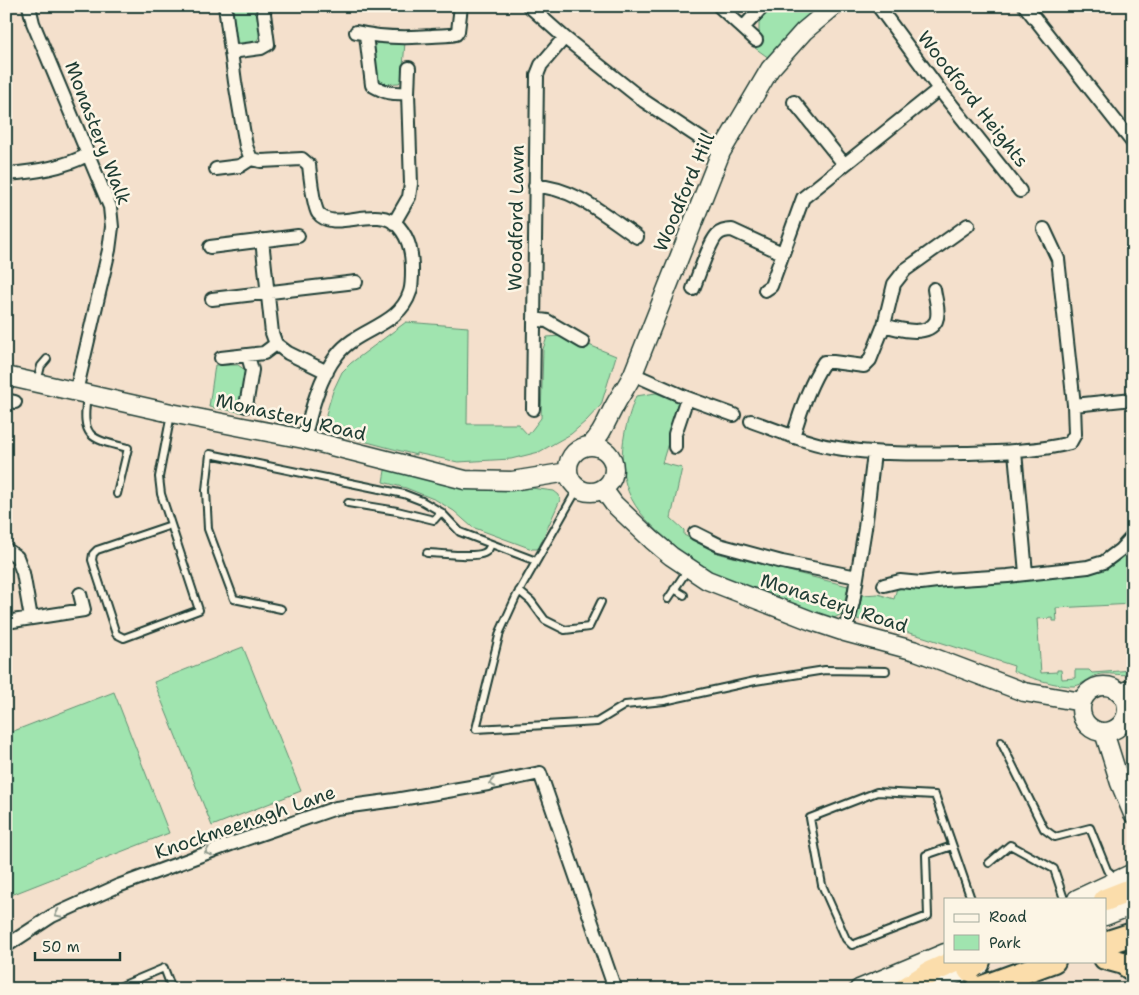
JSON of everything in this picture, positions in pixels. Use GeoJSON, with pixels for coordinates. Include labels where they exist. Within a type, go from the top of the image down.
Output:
{"type":"FeatureCollection","features":[{"type":"Feature","properties":{"kind":"highway"},"geometry":{"type":"LineString","coordinates":[[1106,899],[1128,880]]}},
{"type":"Feature","properties":{"kind":"highway"},"geometry":{"type":"LineString","coordinates":[[1106,943],[1133,934]]}},
{"type":"Feature","properties":{"kind":"highway"},"geometry":{"type":"LineString","coordinates":[[1106,958],[1122,963],[1133,970]]}},
{"type":"Feature","properties":{"kind":"highway"},"geometry":{"type":"LineString","coordinates":[[905,989],[931,972],[1045,962]]}},
{"type":"Feature","properties":{"kind":"street","name":"Monastery Walk"},"geometry":{"type":"LineString","coordinates":[[29,6],[33,23],[110,207],[112,228],[109,250],[81,394]]}},
{"type":"Feature","properties":{"kind":"street"},"geometry":{"type":"LineString","coordinates":[[225,6],[246,146],[251,159]]}},
{"type":"Feature","properties":{"kind":"street"},"geometry":{"type":"LineString","coordinates":[[231,52],[261,48],[268,44],[263,6]]}},
{"type":"Feature","properties":{"kind":"street"},"geometry":{"type":"LineString","coordinates":[[408,93],[393,94],[383,92],[372,85],[361,34],[422,38],[433,35],[456,34],[461,6]]}},
{"type":"Feature","properties":{"kind":"street"},"geometry":{"type":"LineString","coordinates":[[529,6],[564,38],[644,101],[720,152]]}},
{"type":"Feature","properties":{"kind":"street"},"geometry":{"type":"LineString","coordinates":[[718,6],[756,40]]}},
{"type":"Feature","properties":{"kind":"street"},"geometry":{"type":"LineString","coordinates":[[743,28],[763,6]]}},
{"type":"Feature","properties":{"kind":"street","name":"Woodford Hill"},"geometry":{"type":"LineString","coordinates":[[590,446],[600,436],[633,374],[720,152],[770,68],[804,31],[834,6]]}},
{"type":"Feature","properties":{"kind":"street","name":"Woodford Heights"},"geometry":{"type":"LineString","coordinates":[[878,6],[939,89],[1020,191]]}},
{"type":"Feature","properties":{"kind":"street"},"geometry":{"type":"LineString","coordinates":[[1025,6],[1133,143]]}},
{"type":"Feature","properties":{"kind":"street","name":"Woodford Lawn"},"geometry":{"type":"LineString","coordinates":[[533,409],[537,75],[541,64],[564,38]]}},
{"type":"Feature","properties":{"kind":"street"},"geometry":{"type":"LineString","coordinates":[[394,223],[409,197],[411,184],[409,68]]}},
{"type":"Feature","properties":{"kind":"street"},"geometry":{"type":"LineString","coordinates":[[765,290],[771,286],[803,198],[939,89]]}},
{"type":"Feature","properties":{"kind":"street"},"geometry":{"type":"LineString","coordinates":[[794,102],[844,164]]}},
{"type":"Feature","properties":{"kind":"street"},"geometry":{"type":"LineString","coordinates":[[6,174],[47,169],[73,163],[87,155]]}},
{"type":"Feature","properties":{"kind":"street"},"geometry":{"type":"LineString","coordinates":[[216,169],[240,166],[251,159],[261,161],[302,159],[309,164],[317,212],[325,218],[334,220],[364,216],[387,218],[399,226],[407,239],[412,253],[410,292],[402,307],[394,317],[360,335],[337,355],[320,385],[304,439]]}},
{"type":"Feature","properties":{"kind":"street"},"geometry":{"type":"LineString","coordinates":[[535,186],[551,187],[575,196],[637,237]]}},
{"type":"Feature","properties":{"kind":"street"},"geometry":{"type":"LineString","coordinates":[[793,437],[815,379],[824,362],[864,366],[870,360],[884,325],[894,284],[904,270],[968,225]]}},
{"type":"Feature","properties":{"kind":"street"},"geometry":{"type":"LineString","coordinates":[[751,421],[793,437],[829,446],[874,453],[1014,452],[1050,448],[1070,443],[1074,434],[1074,405],[1058,259],[1044,229]]}},
{"type":"Feature","properties":{"kind":"street"},"geometry":{"type":"LineString","coordinates":[[693,289],[713,242],[718,234],[725,230],[732,230],[782,253]]}},
{"type":"Feature","properties":{"kind":"street"},"geometry":{"type":"LineString","coordinates":[[210,246],[298,236]]}},
{"type":"Feature","properties":{"kind":"street"},"geometry":{"type":"LineString","coordinates":[[262,240],[272,333],[276,344],[304,362],[327,372]]}},
{"type":"Feature","properties":{"kind":"street"},"geometry":{"type":"LineString","coordinates":[[212,299],[356,282]]}},
{"type":"Feature","properties":{"kind":"street"},"geometry":{"type":"LineString","coordinates":[[884,325],[900,330],[913,331],[931,327],[936,320],[937,310],[934,289]]}},
{"type":"Feature","properties":{"kind":"street"},"geometry":{"type":"LineString","coordinates":[[534,319],[547,321],[583,342]]}},
{"type":"Feature","properties":{"kind":"street"},"geometry":{"type":"LineString","coordinates":[[221,358],[264,353],[276,344]]}},
{"type":"Feature","properties":{"kind":"street"},"geometry":{"type":"LineString","coordinates":[[246,406],[252,370],[248,356]]}},
{"type":"Feature","properties":{"kind":"street"},"geometry":{"type":"LineString","coordinates":[[633,374],[687,398],[734,415]]}},
{"type":"Feature","properties":{"kind":"street","name":"Monastery Road"},"geometry":{"type":"LineString","coordinates":[[6,376],[81,394],[304,439],[465,480],[512,481],[568,472]]}},
{"type":"Feature","properties":{"kind":"street","name":"Woodford Hill"},"geometry":{"type":"LineString","coordinates":[[610,455],[611,439],[625,405],[624,391]]}},
{"type":"Feature","properties":{"kind":"street"},"geometry":{"type":"LineString","coordinates":[[675,446],[675,434],[687,398]]}},
{"type":"Feature","properties":{"kind":"street"},"geometry":{"type":"LineString","coordinates":[[1074,405],[1133,399]]}},
{"type":"Feature","properties":{"kind":"street"},"geometry":{"type":"LineString","coordinates":[[590,446],[598,447],[610,455],[614,470],[613,477],[603,489],[590,492],[573,484],[568,472],[568,465],[576,452],[590,446]]}},
{"type":"Feature","properties":{"kind":"street"},"geometry":{"type":"LineString","coordinates":[[1014,452],[1026,573]]}},
{"type":"Feature","properties":{"kind":"street"},"geometry":{"type":"LineString","coordinates":[[845,632],[853,602],[865,528],[874,453]]}},
{"type":"Feature","properties":{"kind":"street","name":"Monastery Road"},"geometry":{"type":"LineString","coordinates":[[603,489],[614,504],[647,535],[671,556],[707,580],[744,596],[845,632],[916,651],[1024,692],[1082,702]]}},
{"type":"Feature","properties":{"kind":"street"},"geometry":{"type":"LineString","coordinates":[[695,534],[719,545],[773,560],[857,577]]}},
{"type":"Feature","properties":{"kind":"street"},"geometry":{"type":"LineString","coordinates":[[884,585],[900,580],[921,583],[1088,567],[1104,562],[1120,550],[1133,536]]}},
{"type":"Feature","properties":{"kind":"street"},"geometry":{"type":"LineString","coordinates":[[6,549],[17,557],[23,573],[32,618]]}},
{"type":"Feature","properties":{"kind":"street"},"geometry":{"type":"LineString","coordinates":[[6,622],[84,610],[80,594]]}},
{"type":"Feature","properties":{"kind":"street"},"geometry":{"type":"LineString","coordinates":[[1097,687],[1126,688],[1129,717],[1118,727],[1104,732],[1097,731],[1086,723],[1081,710],[1082,702],[1090,690],[1097,687]]}},
{"type":"Feature","properties":{"kind":"street"},"geometry":{"type":"LineString","coordinates":[[1104,732],[1120,783],[1133,814]]}},
{"type":"Feature","properties":{"kind":"street","name":"Knockmeenagh Lane"},"geometry":{"type":"LineString","coordinates":[[6,946],[52,916],[118,886],[336,808],[395,800],[540,773],[615,989]]}},
{"type":"Feature","properties":{"kind":"street"},"geometry":{"type":"LineString","coordinates":[[1080,898],[1128,880]]}},
{"type":"Feature","properties":{"kind":"street"},"geometry":{"type":"LineString","coordinates":[[1106,916],[1133,905]]}},
{"type":"Feature","properties":{"kind":"street"},"geometry":{"type":"LineString","coordinates":[[859,989],[944,953]]}},
{"type":"Feature","properties":{"kind":"street"},"geometry":{"type":"LineString","coordinates":[[920,989],[988,962]]}},
{"type":"Feature","properties":{"kind":"lane"},"geometry":{"type":"LineString","coordinates":[[37,383],[41,366],[47,359]]}},
{"type":"Feature","properties":{"kind":"lane"},"geometry":{"type":"LineString","coordinates":[[81,394],[85,424],[90,435],[98,442],[128,448],[118,494]]}},
{"type":"Feature","properties":{"kind":"lane"},"geometry":{"type":"LineString","coordinates":[[171,413],[159,477],[162,494],[172,525],[199,610],[124,638],[116,634],[92,560],[93,554],[97,550],[172,525]]}},
{"type":"Feature","properties":{"kind":"lane"},"geometry":{"type":"LineString","coordinates":[[281,609],[234,599],[208,529],[206,490],[210,454],[404,494],[422,501],[441,512],[460,532],[536,561]]}},
{"type":"Feature","properties":{"kind":"lane"},"geometry":{"type":"LineString","coordinates":[[578,488],[519,591],[500,632],[476,729],[597,722],[625,705],[664,701],[825,670],[886,670]]}},
{"type":"Feature","properties":{"kind":"lane"},"geometry":{"type":"LineString","coordinates":[[348,504],[397,511],[434,520],[441,512]]}},
{"type":"Feature","properties":{"kind":"lane"},"geometry":{"type":"LineString","coordinates":[[427,553],[484,554],[488,551],[490,544]]}},
{"type":"Feature","properties":{"kind":"lane"},"geometry":{"type":"LineString","coordinates":[[668,599],[688,567]]}},
{"type":"Feature","properties":{"kind":"lane"},"geometry":{"type":"LineString","coordinates":[[674,589],[684,595]]}},
{"type":"Feature","properties":{"kind":"lane"},"geometry":{"type":"LineString","coordinates":[[519,591],[532,601],[544,620],[564,630],[589,627],[601,602]]}},
{"type":"Feature","properties":{"kind":"lane"},"geometry":{"type":"LineString","coordinates":[[1001,742],[1044,829],[1055,837],[1090,828],[1107,870],[1128,880]]}},
{"type":"Feature","properties":{"kind":"lane"},"geometry":{"type":"LineString","coordinates":[[952,846],[926,855],[928,916],[852,945],[846,939],[822,885],[810,818],[877,792],[935,795],[971,898]]}},
{"type":"Feature","properties":{"kind":"lane"},"geometry":{"type":"LineString","coordinates":[[989,863],[1010,845],[1054,869],[1064,898]]}},
{"type":"Feature","properties":{"kind":"lane"},"geometry":{"type":"LineString","coordinates":[[114,989],[164,968],[172,989]]}},
{"type":"Feature","properties":{"kind":"green space"},"geometry":{"type":"Polygon","coordinates":[[[229,6],[257,6],[260,33],[256,42],[246,45],[235,41],[229,6]]]}},
{"type":"Feature","properties":{"kind":"green space"},"geometry":{"type":"Polygon","coordinates":[[[775,6],[821,6],[769,58],[755,48],[764,41],[759,34],[759,22],[775,6]]]}},
{"type":"Feature","properties":{"kind":"green space"},"geometry":{"type":"Polygon","coordinates":[[[405,42],[402,79],[399,83],[381,84],[377,80],[373,47],[377,43],[405,42]]]}},
{"type":"Feature","properties":{"kind":"green space"},"geometry":{"type":"Polygon","coordinates":[[[406,322],[468,327],[467,424],[518,424],[528,435],[541,418],[543,349],[547,337],[560,336],[585,350],[589,345],[616,356],[601,405],[571,434],[539,452],[511,459],[458,462],[416,453],[416,455],[329,432],[326,414],[333,391],[342,372],[351,363],[406,322]]]}},
{"type":"Feature","properties":{"kind":"green space"},"geometry":{"type":"Polygon","coordinates":[[[215,365],[238,365],[245,370],[239,408],[246,413],[209,407],[215,365]]]}},
{"type":"Feature","properties":{"kind":"green space"},"geometry":{"type":"Polygon","coordinates":[[[656,393],[680,403],[662,463],[682,468],[671,518],[684,530],[684,535],[717,553],[848,586],[842,614],[830,620],[720,577],[703,568],[684,554],[643,516],[631,499],[623,470],[622,455],[626,425],[636,396],[656,393]]]}},
{"type":"Feature","properties":{"kind":"green space"},"geometry":{"type":"Polygon","coordinates":[[[386,465],[497,488],[531,488],[554,491],[559,495],[560,500],[539,547],[532,549],[472,527],[454,511],[436,500],[406,488],[383,482],[386,465]]]}},
{"type":"Feature","properties":{"kind":"green space"},"geometry":{"type":"Polygon","coordinates":[[[1133,547],[1133,604],[1056,608],[1057,621],[1053,621],[1053,618],[1037,619],[1041,673],[1061,670],[1062,679],[1075,678],[1075,670],[1089,670],[1092,673],[1133,670],[1133,674],[1098,675],[1074,686],[1052,683],[1013,671],[1014,666],[924,637],[857,619],[862,595],[878,594],[894,599],[898,584],[989,583],[1110,567],[1133,547]]]}},
{"type":"Feature","properties":{"kind":"green space"},"geometry":{"type":"Polygon","coordinates":[[[243,647],[301,791],[212,826],[154,682],[243,647]]]}},
{"type":"Feature","properties":{"kind":"green space"},"geometry":{"type":"Polygon","coordinates":[[[114,692],[169,833],[6,897],[6,734],[114,692]]]}}]}
